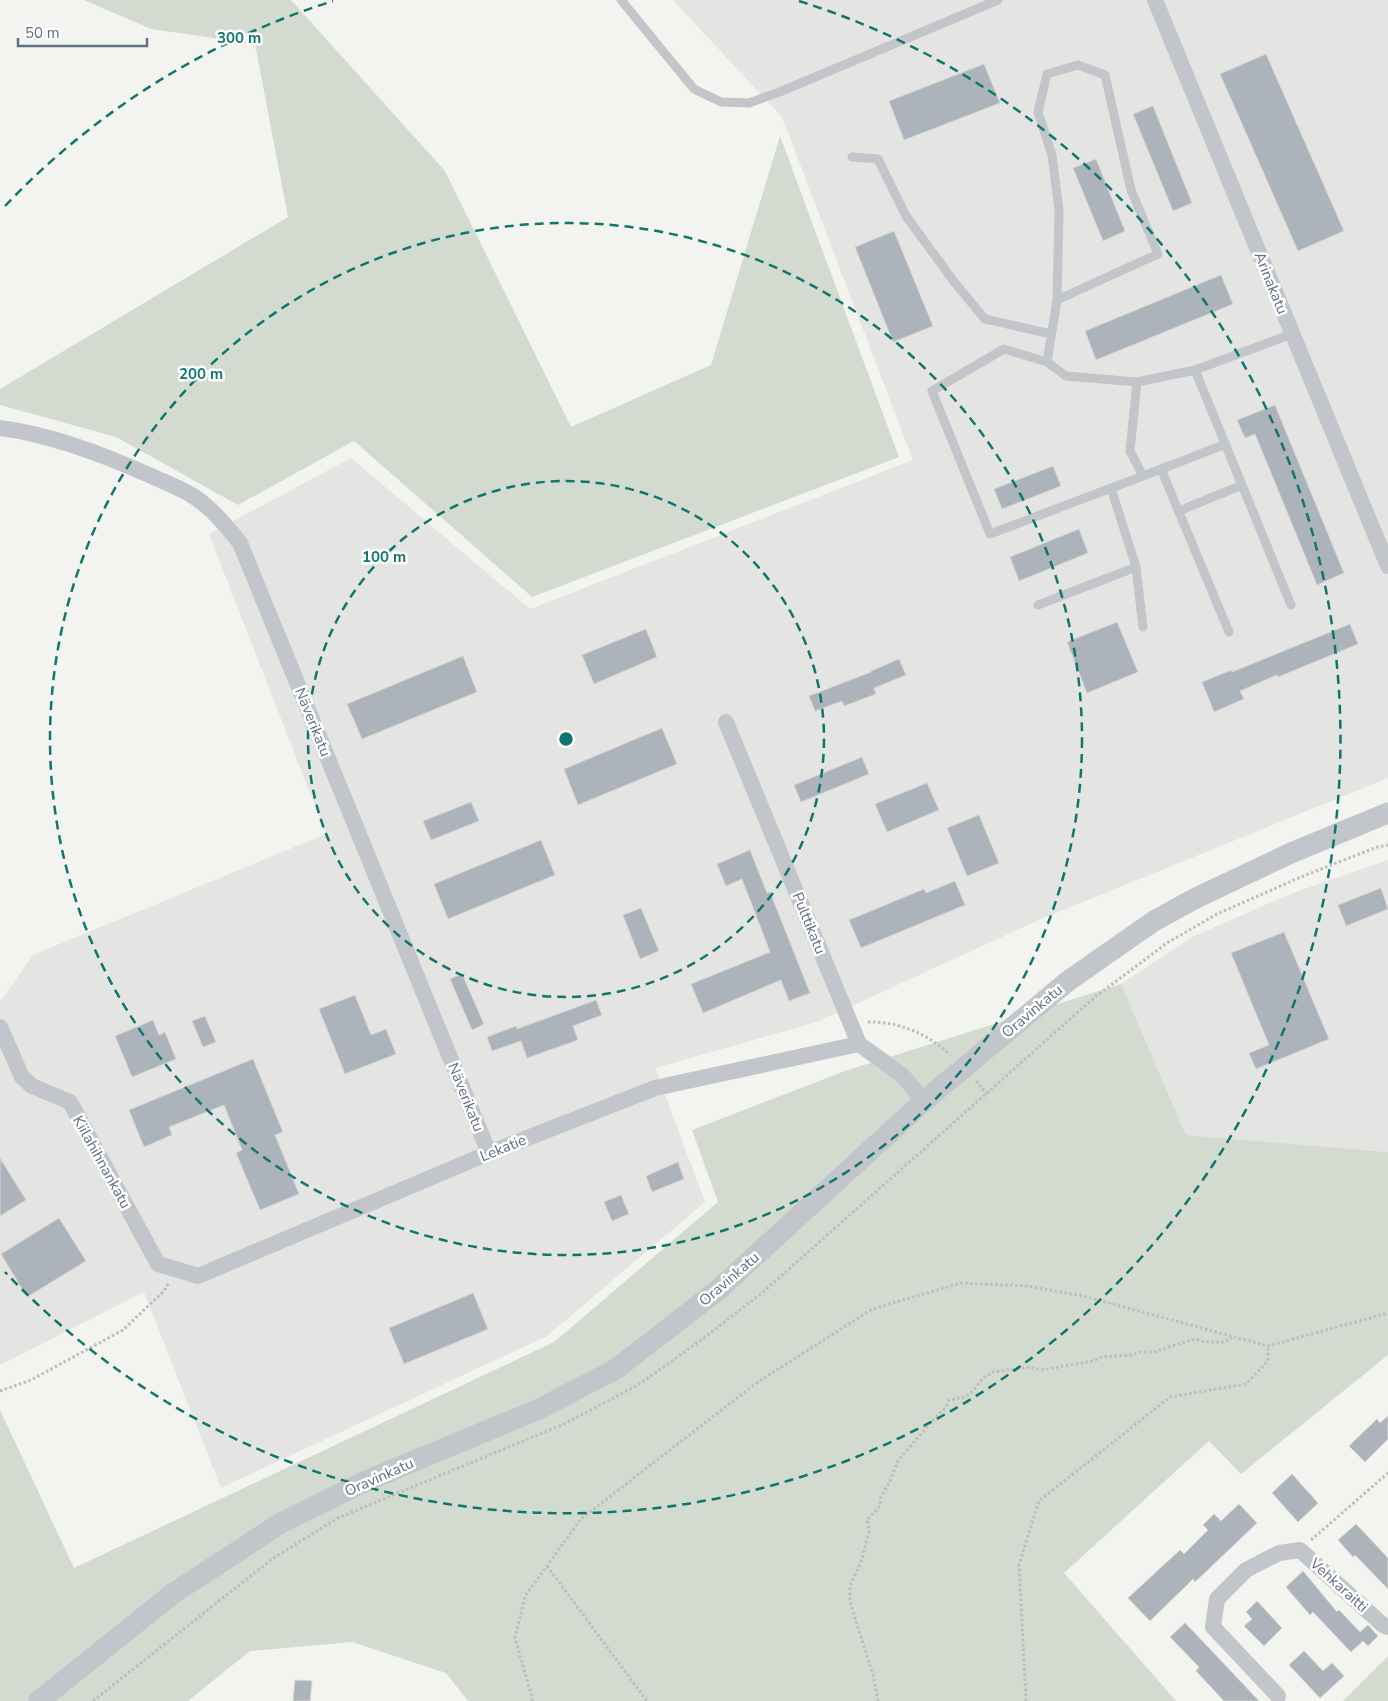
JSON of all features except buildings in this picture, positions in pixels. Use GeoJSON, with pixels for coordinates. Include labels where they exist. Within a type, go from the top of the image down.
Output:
{"type":"FeatureCollection","features":[{"type":"Feature","properties":{"kind":"street","name":"Arinakatu"},"geometry":{"type":"LineString","coordinates":[[1155,0],[1388,566]]}},
{"type":"Feature","properties":{"kind":"street","name":"Näverikatu"},"geometry":{"type":"LineString","coordinates":[[0,428],[26,431],[70,444],[128,466],[188,493],[217,514],[240,543],[489,1153]]}},
{"type":"Feature","properties":{"kind":"street","name":"Pulttikatu"},"geometry":{"type":"LineString","coordinates":[[726,722],[859,1044]]}},
{"type":"Feature","properties":{"kind":"street","name":"Oravinkatu"},"geometry":{"type":"LineString","coordinates":[[39,1701],[171,1595],[279,1524],[366,1481],[539,1409],[616,1369],[718,1290],[924,1101],[1068,981],[1154,921],[1196,898],[1291,853],[1388,813]]}},
{"type":"Feature","properties":{"kind":"street","name":"Kiilahihnankatu"},"geometry":{"type":"LineString","coordinates":[[0,1027],[22,1077],[32,1086],[70,1102],[158,1264]]}},
{"type":"Feature","properties":{"kind":"street","name":"Lekatie"},"geometry":{"type":"LineString","coordinates":[[158,1264],[198,1276],[489,1153],[655,1088],[859,1044]]}},
{"type":"Feature","properties":{"kind":"street"},"geometry":{"type":"LineString","coordinates":[[859,1044],[902,1075],[924,1101]]}},
{"type":"Feature","properties":{"kind":"street","name":"Vehkaraitti"},"geometry":{"type":"LineString","coordinates":[[1278,1696],[1213,1626],[1216,1599],[1246,1570],[1279,1553],[1300,1550],[1383,1625],[1388,1627]]}},
{"type":"Feature","properties":{"kind":"lane"},"geometry":{"type":"LineString","coordinates":[[621,0],[694,89],[721,102],[749,103],[782,91],[994,1]]}},
{"type":"Feature","properties":{"kind":"lane"},"geometry":{"type":"LineString","coordinates":[[1047,362],[1057,300],[1060,211],[1052,155],[1038,112],[1047,74],[1078,65],[1105,75],[1132,190],[1158,254],[1057,300]]}},
{"type":"Feature","properties":{"kind":"lane"},"geometry":{"type":"LineString","coordinates":[[852,157],[878,159],[906,216],[955,283],[985,319],[1051,334]]}},
{"type":"Feature","properties":{"kind":"lane"},"geometry":{"type":"LineString","coordinates":[[1226,444],[990,534],[932,391],[1004,349],[1047,362],[1066,376],[1137,382],[1195,370],[1292,334]]}},
{"type":"Feature","properties":{"kind":"lane"},"geometry":{"type":"LineString","coordinates":[[1195,370],[1291,605]]}},
{"type":"Feature","properties":{"kind":"lane"},"geometry":{"type":"LineString","coordinates":[[1137,382],[1130,450],[1143,476]]}},
{"type":"Feature","properties":{"kind":"lane"},"geometry":{"type":"LineString","coordinates":[[1161,469],[1229,632]]}},
{"type":"Feature","properties":{"kind":"lane"},"geometry":{"type":"LineString","coordinates":[[1179,511],[1242,485]]}},
{"type":"Feature","properties":{"kind":"lane"},"geometry":{"type":"LineString","coordinates":[[1111,488],[1136,567],[1143,627]]}},
{"type":"Feature","properties":{"kind":"lane"},"geometry":{"type":"LineString","coordinates":[[1038,605],[1136,567]]}},
{"type":"Feature","properties":{"kind":"path"},"geometry":{"type":"LineString","coordinates":[[852,1026],[865,1022],[876,1022],[901,1027],[933,1041],[964,1068],[987,1094]]}},
{"type":"Feature","properties":{"kind":"path"},"geometry":{"type":"LineString","coordinates":[[0,1392],[31,1380],[123,1330],[164,1291],[177,1270]]}},
{"type":"Feature","properties":{"kind":"path"},"geometry":{"type":"LineString","coordinates":[[533,1701],[516,1638],[525,1596],[581,1519],[755,1384],[872,1309],[961,1282],[1027,1286],[1084,1296],[1268,1346],[1388,1313]]}},
{"type":"Feature","properties":{"kind":"path"},"geometry":{"type":"LineString","coordinates":[[878,1701],[874,1675],[850,1602],[850,1586],[862,1559],[869,1531],[867,1520],[880,1506],[880,1499],[898,1462],[946,1407],[949,1400],[965,1397],[973,1391],[982,1378],[993,1372],[1029,1367],[1041,1370],[1093,1361],[1101,1357],[1154,1352],[1181,1342],[1196,1339],[1204,1342],[1224,1342],[1234,1337]]}},
{"type":"Feature","properties":{"kind":"path"},"geometry":{"type":"LineString","coordinates":[[1026,1701],[1019,1564],[1040,1501],[1170,1397],[1246,1384],[1268,1361],[1268,1346]]}},
{"type":"Feature","properties":{"kind":"path"},"geometry":{"type":"LineString","coordinates":[[1300,1550],[1388,1473]]}},
{"type":"Feature","properties":{"kind":"path"},"geometry":{"type":"LineString","coordinates":[[547,1566],[647,1701]]}},
{"type":"Feature","properties":{"kind":"shaded area"},"geometry":{"type":"Polygon","coordinates":[[[84,0],[291,0],[445,171],[571,427],[711,365],[780,136],[899,457],[532,597],[354,441],[238,505],[116,437],[0,405],[0,389],[288,217],[255,44],[151,29],[84,0]]]}},
{"type":"Feature","properties":{"kind":"shaded area"},"geometry":{"type":"Polygon","coordinates":[[[673,0],[1388,0],[1388,778],[1041,919],[817,1022],[655,1068],[705,1202],[547,1336],[221,1488],[144,1292],[0,1365],[0,1002],[33,955],[326,834],[209,534],[351,458],[530,609],[913,460],[782,117],[673,0]]]}},
{"type":"Feature","properties":{"kind":"shaded area"},"geometry":{"type":"Polygon","coordinates":[[[1388,860],[1388,1152],[1186,1135],[1121,984],[1194,936],[1293,893],[1388,860]]]}},
{"type":"Feature","properties":{"kind":"shaded area"},"geometry":{"type":"Polygon","coordinates":[[[1121,984],[1186,1135],[1388,1152],[1388,1355],[1241,1474],[1209,1441],[1064,1573],[1176,1701],[468,1701],[446,1673],[352,1642],[250,1651],[188,1701],[0,1701],[0,1410],[74,1568],[554,1342],[718,1202],[692,1130],[845,1071],[1121,984]]]}},
{"type":"Feature","properties":{"kind":"shaded area"},"geometry":{"type":"Polygon","coordinates":[[[1388,1656],[1388,1701],[1343,1701],[1388,1656]]]}}]}
